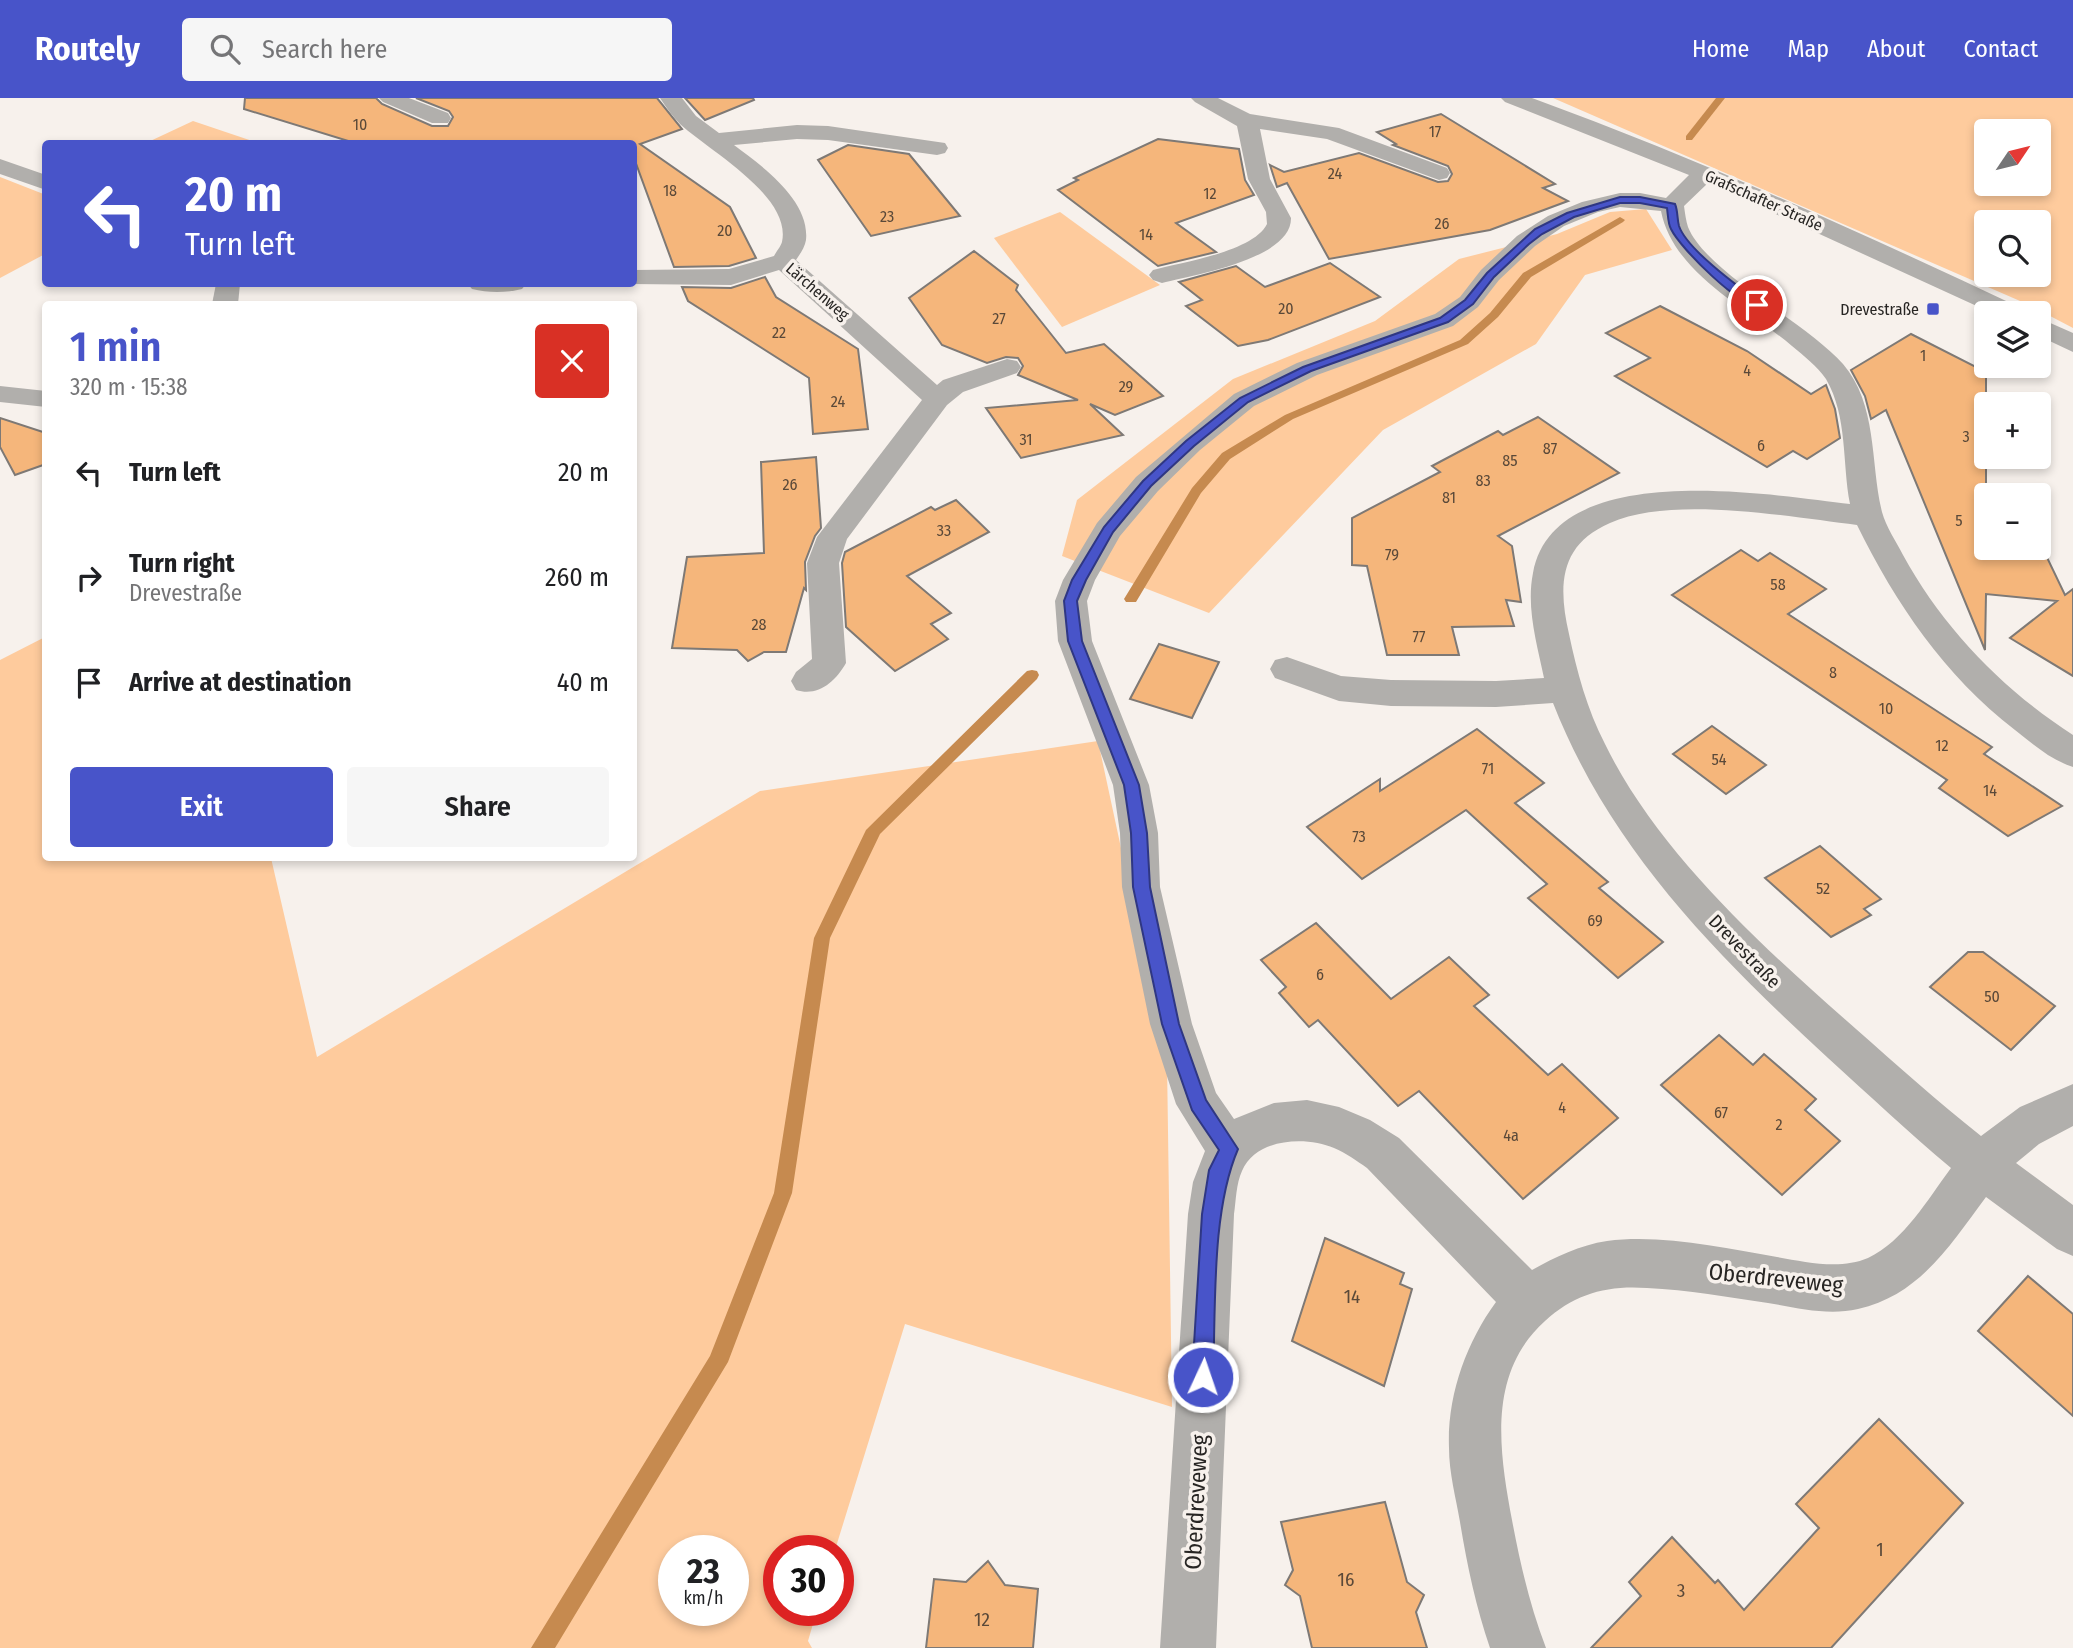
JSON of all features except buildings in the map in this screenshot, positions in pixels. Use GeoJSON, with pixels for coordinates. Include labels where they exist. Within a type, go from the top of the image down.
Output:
{"type":"FeatureCollection","features":[{"type":"Feature","properties":{"kind":"street"},"geometry":{"type":"LineString","coordinates":[[390,98],[440,118]]}},
{"type":"Feature","properties":{"kind":"street","name":"Lärchenweg"},"geometry":{"type":"LineString","coordinates":[[671,98],[689,121],[735,155],[790,212],[796,238],[794,248],[783,261],[937,399]]}},
{"type":"Feature","properties":{"kind":"street"},"geometry":{"type":"LineString","coordinates":[[1202,98],[1244,120],[1331,133],[1440,173]]}},
{"type":"Feature","properties":{"kind":"street","name":"Grafschafter Straße"},"geometry":{"type":"LineString","coordinates":[[1512,98],[1588,125],[1705,174],[1846,235],[1986,301]]}},
{"type":"Feature","properties":{"kind":"street"},"geometry":{"type":"LineString","coordinates":[[1162,275],[1234,255],[1262,243],[1277,230],[1278,215],[1260,180],[1248,125],[1244,120]]}},
{"type":"Feature","properties":{"kind":"street"},"geometry":{"type":"LineString","coordinates":[[716,140],[762,134],[828,133],[937,148]]}},
{"type":"Feature","properties":{"kind":"street"},"geometry":{"type":"LineString","coordinates":[[0,166],[42,182]]}},
{"type":"Feature","properties":{"kind":"street"},"geometry":{"type":"LineString","coordinates":[[1705,174],[1684,191],[1672,206],[1675,228],[1709,268],[1800,336],[1836,373],[1851,407],[1868,516],[1914,604],[1944,642],[2000,696],[2073,753]]}},
{"type":"Feature","properties":{"kind":"street"},"geometry":{"type":"LineString","coordinates":[[1528,1300],[1392,1162],[1363,1138],[1335,1125],[1287,1120],[1244,1136],[1229,1149],[1198,1104],[1171,1024],[1142,887],[1139,833],[1131,785],[1075,641],[1070,601],[1108,530],[1147,484],[1244,400],[1307,369],[1444,320],[1469,302],[1490,275],[1520,247],[1556,221],[1620,200],[1640,200],[1672,206]]}},
{"type":"Feature","properties":{"kind":"street"},"geometry":{"type":"LineString","coordinates":[[637,277],[732,277],[783,261]]}},
{"type":"Feature","properties":{"kind":"street"},"geometry":{"type":"LineString","coordinates":[[2051,332],[2073,344]]}},
{"type":"Feature","properties":{"kind":"street"},"geometry":{"type":"LineString","coordinates":[[808,681],[829,663],[822,563],[832,537],[937,399],[953,386],[1007,367]]}},
{"type":"Feature","properties":{"kind":"street"},"geometry":{"type":"LineString","coordinates":[[0,394],[42,399]]}},
{"type":"Feature","properties":{"kind":"street","name":"Drevestraße"},"geometry":{"type":"LineString","coordinates":[[1868,516],[1684,500],[1626,506],[1600,515],[1575,528],[1559,545],[1548,565],[1552,650],[1564,690],[1610,788],[1680,883],[1788,996],[1982,1166],[2073,1233]]}},
{"type":"Feature","properties":{"kind":"street"},"geometry":{"type":"LineString","coordinates":[[1287,670],[1339,688],[1391,693],[1496,694],[1564,690]]}},
{"type":"Feature","properties":{"kind":"street"},"geometry":{"type":"LineString","coordinates":[[1982,1166],[2018,1134],[2049,1113],[2073,1105]]}},
{"type":"Feature","properties":{"kind":"street","name":"Oberdreveweg"},"geometry":{"type":"LineString","coordinates":[[1188,1648],[1211,1214],[1219,1170],[1229,1149]]}},
{"type":"Feature","properties":{"kind":"street","name":"Oberdreveweg"},"geometry":{"type":"LineString","coordinates":[[1518,1648],[1508,1623],[1489,1536],[1474,1442],[1480,1387],[1492,1353],[1505,1329],[1528,1300],[1550,1283],[1603,1264],[1643,1264],[1819,1287],[1852,1287],[1873,1281],[1898,1265],[1929,1237],[1982,1166]]}},
{"type":"Feature","properties":{"kind":"shaded area"},"geometry":{"type":"Polygon","coordinates":[[[1553,98],[2073,98],[2073,328],[2051,317],[2051,301],[2020,301],[1988,287],[2051,287],[2051,210],[1974,210],[1974,281],[1553,98]]]}},
{"type":"Feature","properties":{"kind":"shaded area"},"geometry":{"type":"Polygon","coordinates":[[[193,121],[249,140],[152,140],[193,121]]]}},
{"type":"Feature","properties":{"kind":"shaded area"},"geometry":{"type":"Polygon","coordinates":[[[0,177],[42,193],[42,256],[0,278],[0,177]]]}},
{"type":"Feature","properties":{"kind":"shaded area"},"geometry":{"type":"Polygon","coordinates":[[[1646,209],[1672,250],[1585,275],[1536,344],[1383,430],[1209,613],[1062,556],[1077,500],[1233,379],[1375,321],[1459,259],[1557,234],[1610,212],[1646,209]]]}},
{"type":"Feature","properties":{"kind":"shaded area"},"geometry":{"type":"Polygon","coordinates":[[[1060,212],[1160,285],[1062,327],[994,238],[1060,212]]]}},
{"type":"Feature","properties":{"kind":"shaded area"},"geometry":{"type":"Polygon","coordinates":[[[42,639],[42,861],[272,861],[317,1057],[760,791],[1098,741],[1167,1062],[1172,1407],[905,1324],[840,1535],[763,1535],[763,1626],[812,1626],[808,1641],[812,1648],[0,1648],[0,660],[42,639]]]}},
{"type":"Feature","properties":{"kind":"waterway"},"geometry":{"type":"LineString","coordinates":[[1689,138],[1721,98]]}},
{"type":"Feature","properties":{"kind":"waterway"},"geometry":{"type":"LineString","coordinates":[[1131,599],[1196,491],[1226,456],[1289,417],[1464,342],[1494,315],[1527,275],[1620,220]]}},
{"type":"Feature","properties":{"kind":"waterway"},"geometry":{"type":"LineString","coordinates":[[542,1648],[718,1362],[783,1193],[822,938],[874,830],[1032,675]]}},
{"type":"Feature","properties":{"kind":"place","name":"Drevestraße"},"geometry":{"type":"Point","coordinates":[1933,309]}},
{"type":"Feature","properties":{"kind":"route"},"geometry":{"type":"LineString","coordinates":[[1203,1377],[1211,1214],[1219,1170],[1229,1149],[1198,1104],[1171,1024],[1142,887],[1139,833],[1131,785],[1075,641],[1070,601],[1079,580],[1108,530],[1147,484],[1244,400],[1307,369],[1420,331],[1444,320],[1469,302],[1490,275],[1526,242],[1538,232],[1570,215],[1620,200],[1640,200],[1672,206],[1671,216],[1675,228],[1692,251],[1727,284],[1757,305]]}}]}
